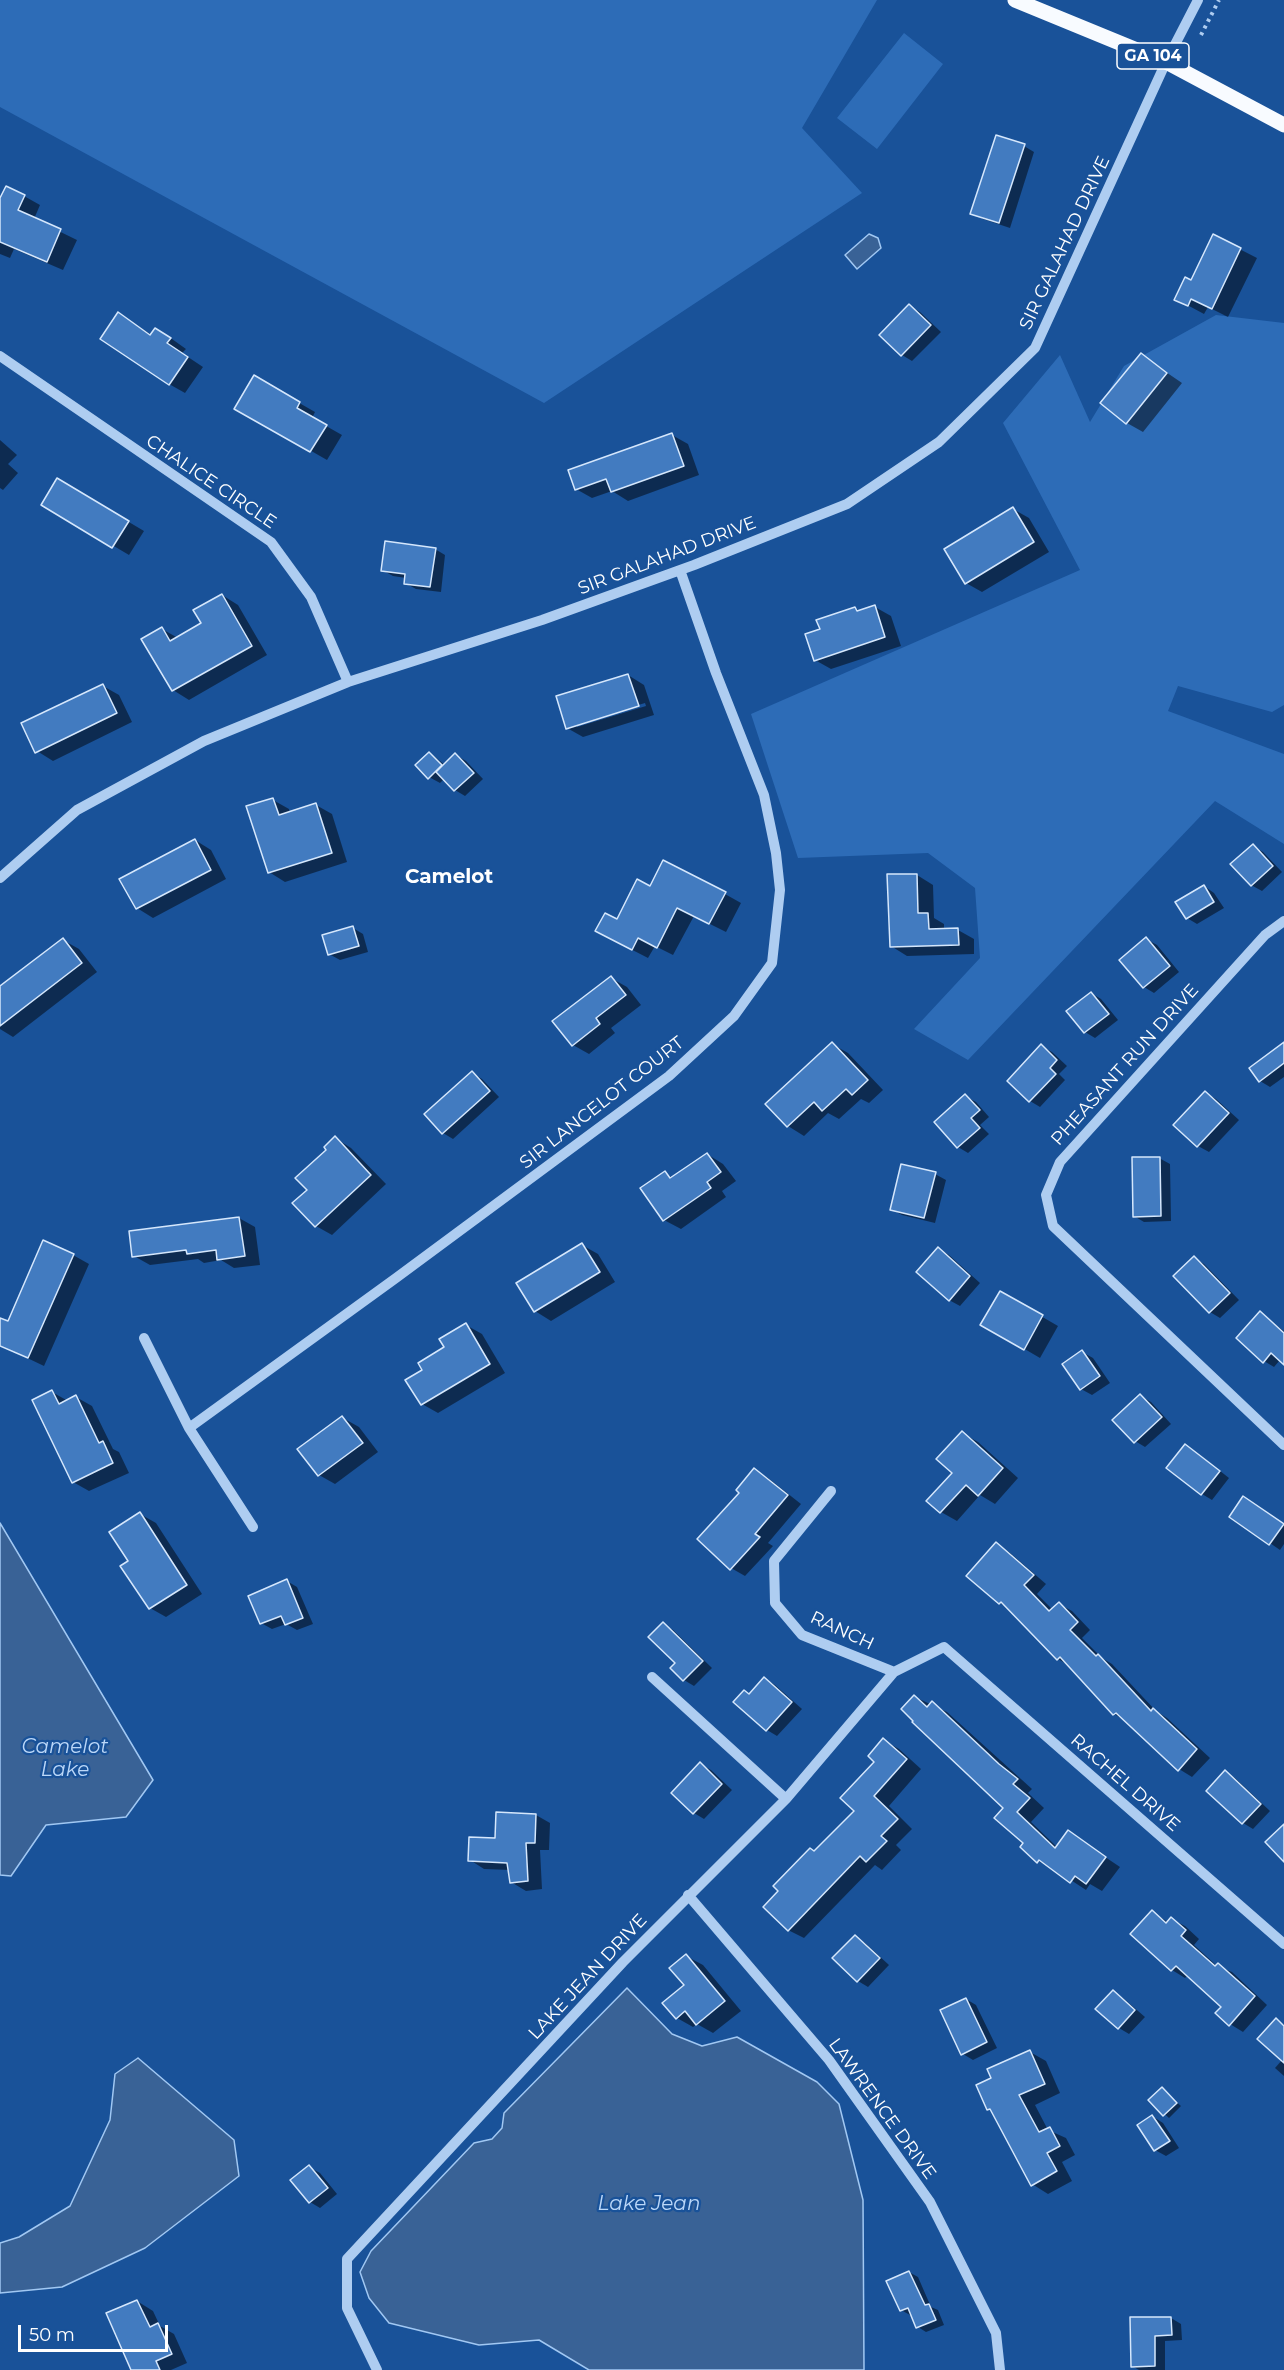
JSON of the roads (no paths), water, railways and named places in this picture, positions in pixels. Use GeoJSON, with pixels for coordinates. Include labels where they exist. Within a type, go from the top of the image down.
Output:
{"type":"FeatureCollection","features":[{"type":"Feature","properties":{"kind":"main road","name":"GA 104"},"geometry":{"type":"LineString","coordinates":[[1016,0],[1166,62],[1284,125]]}},
{"type":"Feature","properties":{"kind":"street","name":"SIR GALAHAD DRIVE"},"geometry":{"type":"LineString","coordinates":[[0,878],[77,810],[204,741],[348,682],[542,620],[680,570],[847,504],[939,442],[1035,348],[1166,62],[1198,0]]}},
{"type":"Feature","properties":{"kind":"street","name":"CHALICE CIRCLE"},"geometry":{"type":"LineString","coordinates":[[0,356],[271,542],[311,597],[348,682]]}},
{"type":"Feature","properties":{"kind":"street","name":"SIR LANCELOT COURT"},"geometry":{"type":"LineString","coordinates":[[189,1428],[669,1076],[734,1016],[772,963],[780,890],[776,853],[764,795],[716,673],[680,570]]}},
{"type":"Feature","properties":{"kind":"street","name":"PHEASANT RUN DRIVE"},"geometry":{"type":"LineString","coordinates":[[1284,921],[1265,935],[1060,1162],[1046,1195],[1053,1226],[1284,1445]]}},
{"type":"Feature","properties":{"kind":"street"},"geometry":{"type":"LineString","coordinates":[[144,1338],[189,1428],[253,1527]]}},
{"type":"Feature","properties":{"kind":"street","name":"RANCH"},"geometry":{"type":"LineString","coordinates":[[831,1491],[774,1561],[775,1603],[802,1635],[894,1672]]}},
{"type":"Feature","properties":{"kind":"street","name":"LAKE JEAN DRIVE"},"geometry":{"type":"LineString","coordinates":[[377,2370],[348,2308],[348,2259],[623,1962],[786,1799],[894,1672],[944,1647]]}},
{"type":"Feature","properties":{"kind":"street","name":"RACHEL DRIVE"},"geometry":{"type":"LineString","coordinates":[[944,1647],[1284,1944]]}},
{"type":"Feature","properties":{"kind":"street"},"geometry":{"type":"LineString","coordinates":[[652,1677],[786,1799]]}},
{"type":"Feature","properties":{"kind":"street","name":"LAWRENCE DRIVE"},"geometry":{"type":"LineString","coordinates":[[688,1895],[829,2060],[930,2202],[996,2333],[1000,2370]]}},
{"type":"Feature","properties":{"kind":"water"},"geometry":{"type":"Polygon","coordinates":[[[869,234],[878,238],[881,248],[857,269],[845,255],[869,234]]]}},
{"type":"Feature","properties":{"kind":"water","name":"Camelot Lake"},"geometry":{"type":"Polygon","coordinates":[[[0,1523],[153,1780],[126,1817],[46,1825],[11,1876],[0,1875],[0,1523]]]}},
{"type":"Feature","properties":{"kind":"water","name":"Lake Jean"},"geometry":{"type":"Polygon","coordinates":[[[627,1988],[672,2034],[702,2046],[737,2037],[817,2082],[839,2104],[863,2200],[864,2370],[589,2370],[539,2340],[479,2345],[389,2323],[369,2298],[360,2272],[371,2251],[474,2143],[492,2139],[502,2128],[504,2113],[627,1988]]]}},
{"type":"Feature","properties":{"kind":"water"},"geometry":{"type":"Polygon","coordinates":[[[138,2058],[234,2140],[239,2176],[145,2248],[62,2287],[0,2293],[0,2243],[19,2237],[70,2206],[110,2120],[115,2074],[138,2058]]]}},
{"type":"Feature","properties":{"kind":"district","name":"Camelot"},"geometry":{"type":"Point","coordinates":[449,877]}}]}
